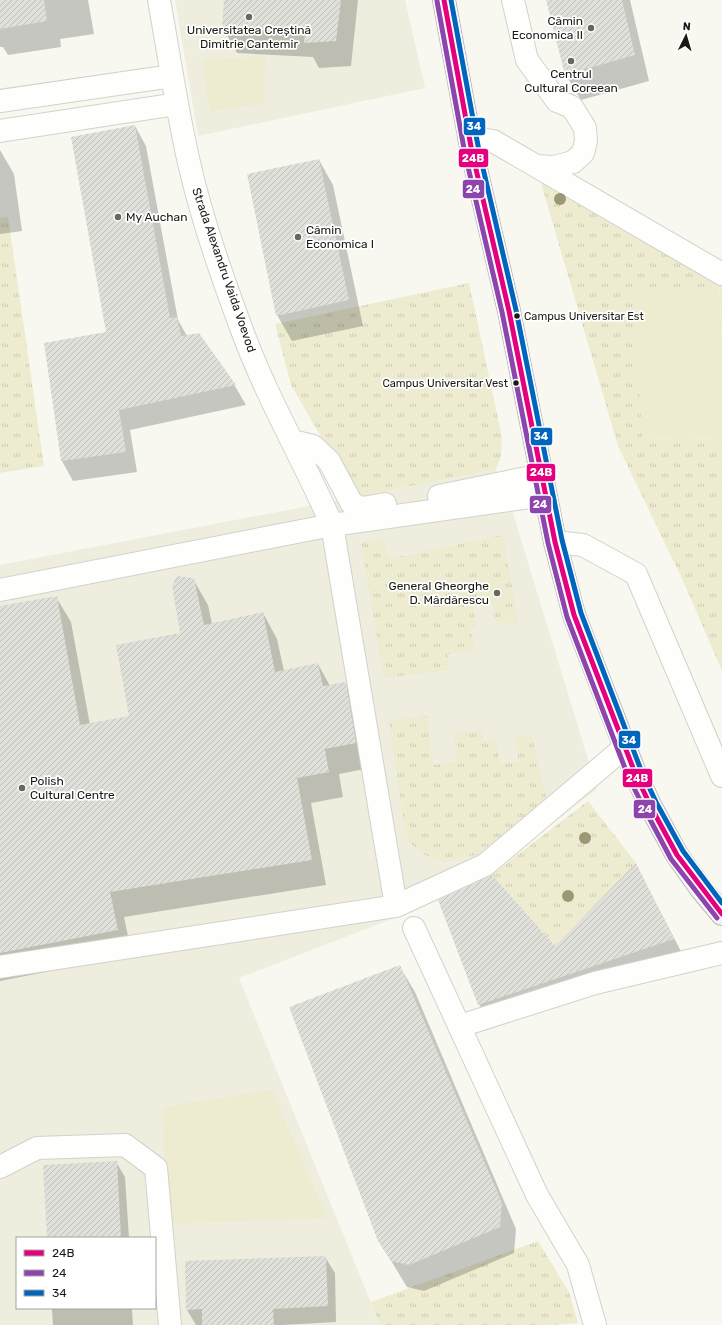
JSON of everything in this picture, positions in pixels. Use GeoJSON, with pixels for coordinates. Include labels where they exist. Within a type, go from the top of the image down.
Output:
{"type":"FeatureCollection","features":[{"type":"Feature","properties":{"kind":"main road"},"geometry":{"type":"LineString","coordinates":[[444,0],[469,138],[509,311],[555,542],[574,615],[625,747],[651,807],[677,855],[702,890],[722,914]]}},
{"type":"Feature","properties":{"kind":"street","name":"Strada Alexandru Vaida Voevod"},"geometry":{"type":"LineString","coordinates":[[159,0],[177,104],[190,167],[214,248],[244,334],[278,415],[332,525],[396,906]]}},
{"type":"Feature","properties":{"kind":"street"},"geometry":{"type":"LineString","coordinates":[[513,0],[527,60],[557,101],[572,107],[585,128],[586,141],[583,153],[572,162],[554,167],[536,166]]}},
{"type":"Feature","properties":{"kind":"street"},"geometry":{"type":"LineString","coordinates":[[0,101],[172,76]]}},
{"type":"Feature","properties":{"kind":"street"},"geometry":{"type":"LineString","coordinates":[[0,131],[177,104]]}},
{"type":"Feature","properties":{"kind":"street"},"geometry":{"type":"LineString","coordinates":[[469,138],[493,141],[722,274]]}},
{"type":"Feature","properties":{"kind":"street"},"geometry":{"type":"LineString","coordinates":[[292,441],[313,446],[329,462],[352,504],[363,508],[435,497],[543,485]]}},
{"type":"Feature","properties":{"kind":"street"},"geometry":{"type":"LineString","coordinates":[[0,590],[543,485]]}},
{"type":"Feature","properties":{"kind":"street"},"geometry":{"type":"LineString","coordinates":[[555,542],[583,545],[636,574],[722,776]]}},
{"type":"Feature","properties":{"kind":"street"},"geometry":{"type":"LineString","coordinates":[[0,967],[396,906],[485,864],[625,747]]}},
{"type":"Feature","properties":{"kind":"street"},"geometry":{"type":"LineString","coordinates":[[414,928],[537,1195],[578,1265],[595,1325]]}},
{"type":"Feature","properties":{"kind":"street"},"geometry":{"type":"LineString","coordinates":[[460,1026],[596,983],[722,953]]}},
{"type":"Feature","properties":{"kind":"street"},"geometry":{"type":"LineString","coordinates":[[0,1167],[37,1148],[125,1145],[156,1168],[170,1325]]}},
{"type":"Feature","properties":{"kind":"shaded area"},"geometry":{"type":"Polygon","coordinates":[[[175,0],[405,0],[425,88],[198,136],[175,0]]]}},
{"type":"Feature","properties":{"kind":"shaded area"},"geometry":{"type":"Polygon","coordinates":[[[496,469],[509,500],[597,789],[492,869],[430,896],[415,910],[239,978],[380,1325],[0,1325],[0,565],[496,469]]]}},
{"type":"Feature","properties":{"kind":"green space"},"geometry":{"type":"Polygon","coordinates":[[[265,56],[264,103],[210,112],[202,60],[265,56]]]}},
{"type":"Feature","properties":{"kind":"green space"},"geometry":{"type":"Polygon","coordinates":[[[536,166],[722,274],[722,338],[719,286],[643,440],[722,438],[722,671],[684,583],[618,446],[536,166]]]}},
{"type":"Feature","properties":{"kind":"green space"},"geometry":{"type":"Polygon","coordinates":[[[8,217],[44,466],[0,473],[0,218],[8,217]]]}},
{"type":"Feature","properties":{"kind":"green space"},"geometry":{"type":"Polygon","coordinates":[[[469,283],[502,437],[501,456],[496,469],[356,497],[291,385],[275,324],[469,283]]]}},
{"type":"Feature","properties":{"kind":"green space"},"geometry":{"type":"Polygon","coordinates":[[[719,286],[722,338],[722,438],[643,440],[632,291],[719,286]]]}},
{"type":"Feature","properties":{"kind":"green space"},"geometry":{"type":"Polygon","coordinates":[[[503,535],[518,622],[496,624],[492,602],[473,605],[476,624],[476,627],[471,627],[474,651],[448,654],[449,670],[384,678],[361,543],[383,538],[388,559],[503,535]]]}},
{"type":"Feature","properties":{"kind":"green space"},"geometry":{"type":"Polygon","coordinates":[[[427,716],[433,765],[457,762],[454,733],[482,730],[484,741],[496,740],[500,764],[519,762],[515,738],[532,735],[547,800],[476,855],[443,862],[425,855],[410,843],[404,825],[389,721],[427,716]]]}},
{"type":"Feature","properties":{"kind":"green space"},"geometry":{"type":"Polygon","coordinates":[[[588,801],[636,863],[555,946],[491,875],[588,801]]]}},
{"type":"Feature","properties":{"kind":"green space"},"geometry":{"type":"Polygon","coordinates":[[[272,1090],[327,1218],[167,1224],[163,1107],[272,1090]]]}},
{"type":"Feature","properties":{"kind":"green space"},"geometry":{"type":"Polygon","coordinates":[[[538,1241],[569,1292],[578,1323],[552,1325],[380,1325],[371,1302],[538,1241]]]}},
{"type":"Feature","properties":{"kind":"building"},"geometry":{"type":"Polygon","coordinates":[[[0,0],[44,0],[47,21],[0,29],[0,0]]]}},
{"type":"Feature","properties":{"kind":"building","name":"Universitatea Creștină Dimitrie Cantemir"},"geometry":{"type":"Polygon","coordinates":[[[224,0],[341,0],[336,41],[304,43],[305,32],[222,28],[224,0]]]}},
{"type":"Feature","properties":{"kind":"building","name":"Cămin Economica II"},"geometry":{"type":"Polygon","coordinates":[[[546,0],[622,0],[635,55],[565,75],[546,0]]]}},
{"type":"Feature","properties":{"kind":"building"},"geometry":{"type":"Polygon","coordinates":[[[135,125],[170,318],[177,317],[181,336],[199,333],[236,385],[119,410],[126,452],[61,461],[44,343],[106,332],[71,137],[135,125]]]}},
{"type":"Feature","properties":{"kind":"building","name":"Cămin Economica I"},"geometry":{"type":"Polygon","coordinates":[[[319,159],[349,300],[276,316],[247,174],[319,159]]]}},
{"type":"Feature","properties":{"kind":"building"},"geometry":{"type":"Polygon","coordinates":[[[177,576],[194,578],[204,625],[263,612],[275,672],[318,663],[323,686],[346,682],[356,743],[325,749],[329,772],[297,778],[312,860],[110,892],[118,930],[0,953],[0,606],[57,596],[80,725],[129,716],[116,645],[180,633],[172,586],[177,576]]]}},
{"type":"Feature","properties":{"kind":"building"},"geometry":{"type":"Polygon","coordinates":[[[636,863],[674,939],[478,1005],[438,900],[492,875],[555,946],[636,863]]]}},
{"type":"Feature","properties":{"kind":"building"},"geometry":{"type":"Polygon","coordinates":[[[400,965],[502,1203],[500,1227],[409,1265],[391,1261],[378,1241],[289,1007],[400,965]]]}},
{"type":"Feature","properties":{"kind":"building"},"geometry":{"type":"Polygon","coordinates":[[[117,1161],[121,1237],[47,1237],[43,1165],[117,1161]]]}},
{"type":"Feature","properties":{"kind":"building"},"geometry":{"type":"Polygon","coordinates":[[[326,1256],[328,1306],[273,1309],[274,1325],[202,1325],[202,1309],[186,1310],[185,1261],[326,1256]]]}},
{"type":"Feature","properties":{"kind":"transit line","name":"24B"},"geometry":{"type":"LineString","coordinates":[[444,0],[472,152],[509,311],[555,542],[574,615],[635,773],[651,807],[677,855],[722,914]]}},
{"type":"Feature","properties":{"kind":"transit line","name":"34"},"geometry":{"type":"LineString","coordinates":[[451,0],[479,151],[516,310],[562,540],[581,613],[641,770],[657,804],[683,851],[722,903]]}},
{"type":"Feature","properties":{"kind":"transit line","name":"24"},"geometry":{"type":"LineString","coordinates":[[437,1],[465,154],[502,312],[548,543],[567,617],[628,776],[671,859],[717,918]]}},
{"type":"Feature","properties":{"kind":"place","name":"Universitatea Creștină Dimitrie Cantemir"},"geometry":{"type":"Point","coordinates":[249,17]}},
{"type":"Feature","properties":{"kind":"place","name":"Cămin Economica II"},"geometry":{"type":"Point","coordinates":[591,28]}},
{"type":"Feature","properties":{"kind":"place","name":"Centrul Cultural Coreean"},"geometry":{"type":"Point","coordinates":[571,61]}},
{"type":"Feature","properties":{"kind":"place","name":"My Auchan"},"geometry":{"type":"Point","coordinates":[118,217]}},
{"type":"Feature","properties":{"kind":"place","name":"Cămin Economica I"},"geometry":{"type":"Point","coordinates":[298,237]}},
{"type":"Feature","properties":{"kind":"place","name":"Campus Universitar Est"},"geometry":{"type":"Point","coordinates":[517,316]}},
{"type":"Feature","properties":{"kind":"place","name":"Campus Universitar Vest"},"geometry":{"type":"Point","coordinates":[516,383]}},
{"type":"Feature","properties":{"kind":"place","name":"General Gheorghe D. Mărdărescu"},"geometry":{"type":"Point","coordinates":[497,593]}},
{"type":"Feature","properties":{"kind":"place","name":"Polish Cultural Centre"},"geometry":{"type":"Point","coordinates":[22,788]}}]}
